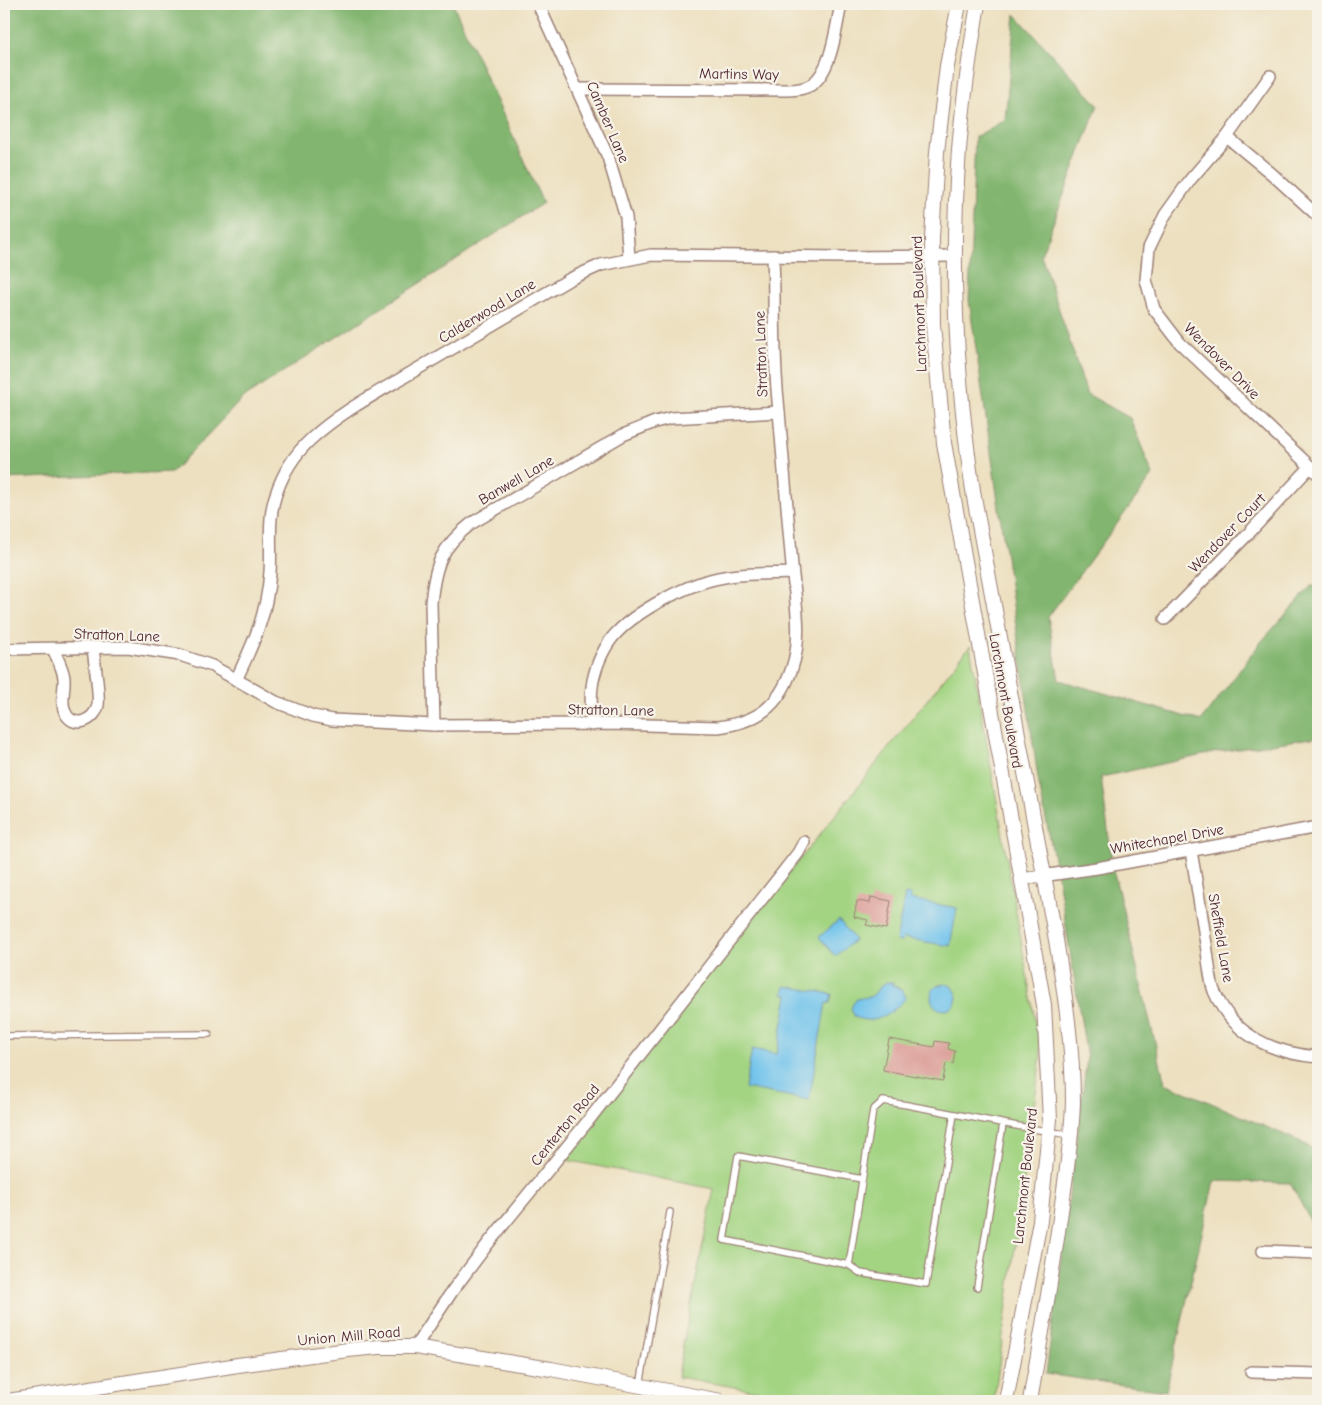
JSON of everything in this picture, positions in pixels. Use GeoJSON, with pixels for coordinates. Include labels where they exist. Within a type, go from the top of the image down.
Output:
{"type":"FeatureCollection","features":[{"type":"Feature","properties":{"kind":"street","name":"Camber Lane"},"geometry":{"type":"LineString","coordinates":[[538,4],[578,89],[617,182],[626,217],[629,258]]}},
{"type":"Feature","properties":{"kind":"street","name":"Martins Way"},"geometry":{"type":"LineString","coordinates":[[578,89],[800,89],[812,84],[826,68],[841,4]]}},
{"type":"Feature","properties":{"kind":"street","name":"Larchmont Boulevard"},"geometry":{"type":"LineString","coordinates":[[959,4],[947,66],[937,152],[932,256],[933,325],[944,443],[1044,1006],[1050,1119],[1040,1221],[1006,1401]]}},
{"type":"Feature","properties":{"kind":"street","name":"Larchmont Boulevard"},"geometry":{"type":"LineString","coordinates":[[978,4],[959,148],[955,256],[959,372],[969,466],[1065,996],[1071,1050],[1071,1135],[1067,1178],[1030,1401]]}},
{"type":"Feature","properties":{"kind":"street","name":"Wendover Drive"},"geometry":{"type":"LineString","coordinates":[[1270,76],[1227,137],[1190,180],[1164,215],[1149,248],[1146,280],[1154,308],[1180,343],[1314,470]]}},
{"type":"Feature","properties":{"kind":"street"},"geometry":{"type":"LineString","coordinates":[[1227,137],[1272,174],[1318,216]]}},
{"type":"Feature","properties":{"kind":"street","name":"Calderwood Lane"},"geometry":{"type":"LineString","coordinates":[[236,680],[258,634],[266,605],[270,574],[271,511],[275,495],[289,465],[299,451],[324,428],[372,396],[570,279],[601,265],[651,255],[955,256]]}},
{"type":"Feature","properties":{"kind":"street","name":"Stratton Lane"},"geometry":{"type":"LineString","coordinates":[[4,649],[128,647],[180,655],[212,666],[276,702],[313,716],[342,720],[434,724],[718,727],[752,719],[766,710],[778,697],[787,682],[795,658],[797,633],[779,412],[773,256]]}},
{"type":"Feature","properties":{"kind":"street","name":"Banwell Lane"},"geometry":{"type":"LineString","coordinates":[[434,724],[432,589],[444,550],[462,531],[472,523],[623,435],[655,422],[700,415],[779,412]]}},
{"type":"Feature","properties":{"kind":"street","name":"Wendover Court"},"geometry":{"type":"LineString","coordinates":[[1165,619],[1314,470]]}},
{"type":"Feature","properties":{"kind":"street"},"geometry":{"type":"LineString","coordinates":[[592,725],[591,688],[597,667],[612,638],[627,623],[654,605],[701,583],[724,576],[792,573]]}},
{"type":"Feature","properties":{"kind":"street"},"geometry":{"type":"LineString","coordinates":[[54,649],[64,675],[63,710],[67,717],[73,721],[82,722],[89,719],[95,713],[98,704],[93,647]]}},
{"type":"Feature","properties":{"kind":"street","name":"Whitechapel Drive"},"geometry":{"type":"LineString","coordinates":[[1022,879],[1191,851],[1318,827]]}},
{"type":"Feature","properties":{"kind":"street","name":"Centerton Road"},"geometry":{"type":"LineString","coordinates":[[415,1347],[453,1290],[490,1240],[588,1121],[798,853],[804,842]]}},
{"type":"Feature","properties":{"kind":"street","name":"Sheffield Lane"},"geometry":{"type":"LineString","coordinates":[[1191,851],[1214,990],[1228,1017],[1245,1032],[1264,1044],[1278,1049],[1318,1057]]}},
{"type":"Feature","properties":{"kind":"street"},"geometry":{"type":"LineString","coordinates":[[1263,1251],[1318,1253]]}},
{"type":"Feature","properties":{"kind":"street","name":"Union Mill Road"},"geometry":{"type":"LineString","coordinates":[[8,1401],[238,1365],[364,1349],[415,1347],[722,1401]]}},
{"type":"Feature","properties":{"kind":"street"},"geometry":{"type":"LineString","coordinates":[[1251,1372],[1318,1374]]}},
{"type":"Feature","properties":{"kind":"lane"},"geometry":{"type":"LineString","coordinates":[[4,1036],[209,1034]]}},
{"type":"Feature","properties":{"kind":"lane"},"geometry":{"type":"LineString","coordinates":[[849,1265],[873,1110],[883,1101],[1071,1135]]}},
{"type":"Feature","properties":{"kind":"lane"},"geometry":{"type":"LineString","coordinates":[[862,1180],[738,1156],[724,1240],[849,1265],[860,1273],[926,1284],[954,1114]]}},
{"type":"Feature","properties":{"kind":"lane"},"geometry":{"type":"LineString","coordinates":[[977,1286],[1003,1124]]}},
{"type":"Feature","properties":{"kind":"lane"},"geometry":{"type":"LineString","coordinates":[[640,1386],[670,1212]]}},
{"type":"Feature","properties":{"kind":"green space"},"geometry":{"type":"Polygon","coordinates":[[[4,4],[453,4],[543,203],[243,398],[172,472],[4,479],[4,4]]]}},
{"type":"Feature","properties":{"kind":"green space"},"geometry":{"type":"Polygon","coordinates":[[[1015,14],[1098,105],[1041,255],[1087,394],[1130,418],[1153,475],[1048,617],[1059,680],[1201,721],[1261,642],[1313,584],[1318,590],[1318,737],[1218,752],[1101,777],[1113,869],[1165,1083],[1299,1141],[1318,1152],[1318,1235],[1290,1183],[1214,1181],[1166,1391],[1046,1374],[1087,1058],[1059,883],[1039,785],[969,300],[975,137],[1005,120],[1015,14]]]}},
{"type":"Feature","properties":{"kind":"green space"},"geometry":{"type":"Polygon","coordinates":[[[970,646],[1041,1055],[994,1401],[813,1401],[678,1377],[714,1189],[561,1159],[970,646]]]}},
{"type":"Feature","properties":{"kind":"water"},"geometry":{"type":"Polygon","coordinates":[[[905,894],[911,895],[910,899],[957,908],[950,946],[903,938],[902,942],[896,941],[905,894]]]}},
{"type":"Feature","properties":{"kind":"water"},"geometry":{"type":"Polygon","coordinates":[[[839,920],[855,940],[835,956],[819,937],[839,920]]]}},
{"type":"Feature","properties":{"kind":"water"},"geometry":{"type":"Polygon","coordinates":[[[887,982],[893,982],[893,985],[903,991],[906,998],[896,1008],[878,1019],[863,1020],[855,1017],[851,1009],[857,999],[872,996],[887,982]]]}},
{"type":"Feature","properties":{"kind":"water"},"geometry":{"type":"Polygon","coordinates":[[[944,984],[953,988],[957,997],[953,1006],[944,1010],[935,1006],[931,997],[935,988],[944,984]]]}},
{"type":"Feature","properties":{"kind":"water"},"geometry":{"type":"Polygon","coordinates":[[[785,986],[832,994],[830,1003],[826,1003],[809,1100],[745,1088],[752,1049],[777,1054],[788,995],[783,994],[785,986]]]}},
{"type":"Feature","properties":{"kind":"building"},"geometry":{"type":"Polygon","coordinates":[[[871,897],[891,901],[886,929],[866,925],[868,920],[854,917],[857,901],[870,903],[871,897]]]}},
{"type":"Feature","properties":{"kind":"building"},"geometry":{"type":"Polygon","coordinates":[[[889,1039],[934,1047],[935,1041],[949,1043],[948,1049],[955,1051],[953,1064],[946,1063],[943,1081],[883,1070],[889,1039]]]}}]}
